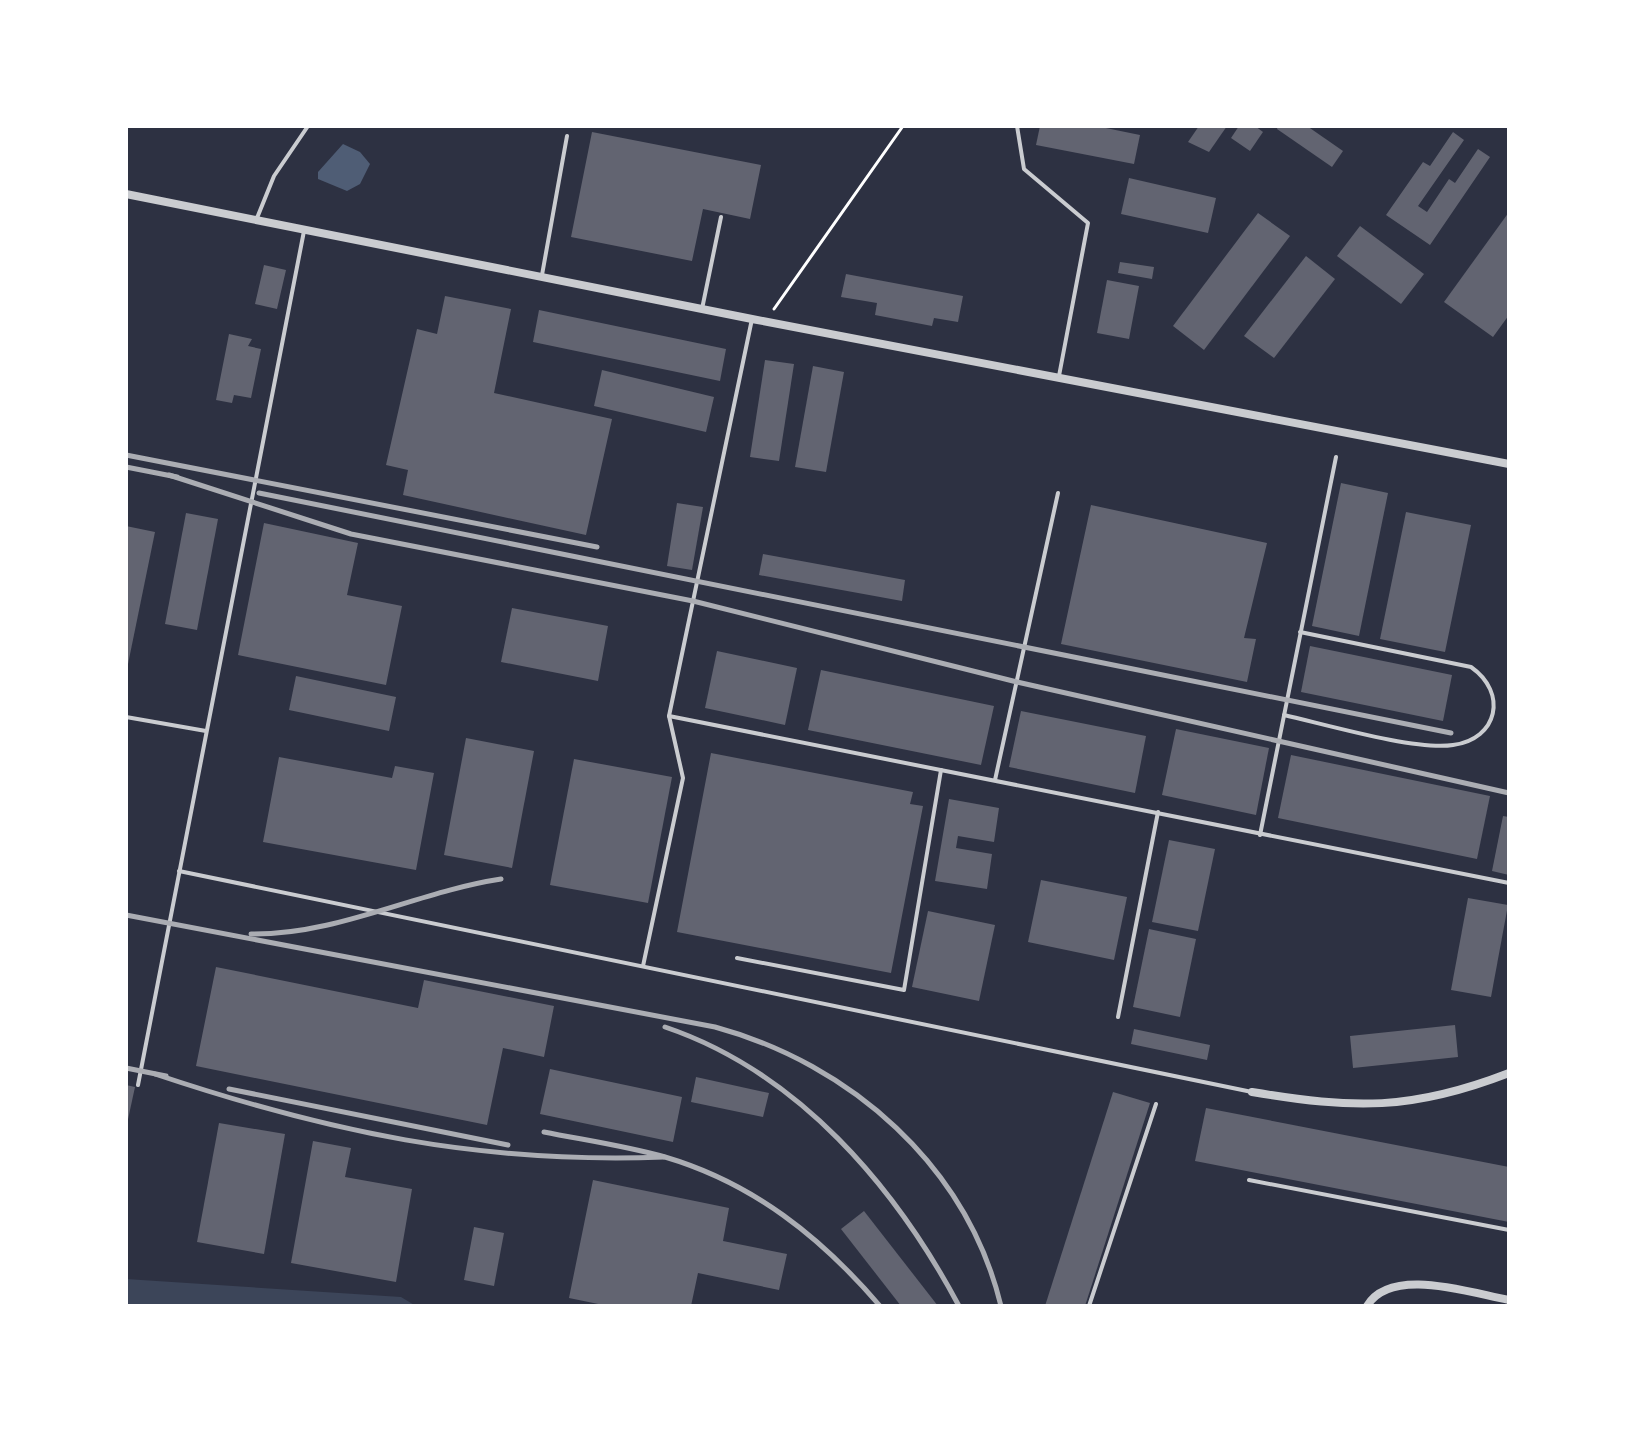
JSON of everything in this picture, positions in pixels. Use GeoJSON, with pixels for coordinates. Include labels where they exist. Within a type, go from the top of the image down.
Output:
{"type":"FeatureCollection","features":[{"type":"Feature","properties":{"kind":"street"},"geometry":{"type":"LineString","coordinates":[[126,194],[764,322],[1509,464]]}},
{"type":"Feature","properties":{"kind":"street"},"geometry":{"type":"LineString","coordinates":[[1252,1092],[1312,1102],[1397,1105],[1481,1084],[1509,1073]]}},
{"type":"Feature","properties":{"kind":"street"},"geometry":{"type":"LineString","coordinates":[[1367,1306],[1374,1294],[1406,1283],[1509,1300]]}},
{"type":"Feature","properties":{"kind":"lane"},"geometry":{"type":"LineString","coordinates":[[256,221],[274,176],[308,126]]}},
{"type":"Feature","properties":{"kind":"lane"},"geometry":{"type":"LineString","coordinates":[[1017,126],[1024,169],[1088,223],[1059,378]]}},
{"type":"Feature","properties":{"kind":"lane"},"geometry":{"type":"LineString","coordinates":[[541,277],[567,136]]}},
{"type":"Feature","properties":{"kind":"lane"},"geometry":{"type":"LineString","coordinates":[[702,309],[721,217]]}},
{"type":"Feature","properties":{"kind":"lane"},"geometry":{"type":"LineString","coordinates":[[138,1085],[304,230]]}},
{"type":"Feature","properties":{"kind":"lane"},"geometry":{"type":"LineString","coordinates":[[642,966],[683,778],[669,716],[752,319]]}},
{"type":"Feature","properties":{"kind":"lane"},"geometry":{"type":"LineString","coordinates":[[1260,835],[1336,457]]}},
{"type":"Feature","properties":{"kind":"lane"},"geometry":{"type":"LineString","coordinates":[[995,780],[1058,493]]}},
{"type":"Feature","properties":{"kind":"lane"},"geometry":{"type":"LineString","coordinates":[[1284,715],[1441,746],[1475,740],[1485,732],[1494,710],[1488,685],[1471,667],[1300,632]]}},
{"type":"Feature","properties":{"kind":"lane"},"geometry":{"type":"LineString","coordinates":[[669,716],[1509,883]]}},
{"type":"Feature","properties":{"kind":"lane"},"geometry":{"type":"LineString","coordinates":[[126,717],[206,731]]}},
{"type":"Feature","properties":{"kind":"lane"},"geometry":{"type":"LineString","coordinates":[[737,958],[904,990],[941,770]]}},
{"type":"Feature","properties":{"kind":"lane"},"geometry":{"type":"LineString","coordinates":[[1118,1017],[1158,812]]}},
{"type":"Feature","properties":{"kind":"lane"},"geometry":{"type":"LineString","coordinates":[[179,871],[1252,1092]]}},
{"type":"Feature","properties":{"kind":"lane"},"geometry":{"type":"LineString","coordinates":[[1089,1306],[1156,1104]]}},
{"type":"Feature","properties":{"kind":"lane"},"geometry":{"type":"LineString","coordinates":[[1249,1180],[1509,1230]]}},
{"type":"Feature","properties":{"kind":"path"},"geometry":{"type":"LineString","coordinates":[[764,322],[903,126]]}},
{"type":"Feature","properties":{"kind":"shaded area"},"geometry":{"type":"Polygon","coordinates":[[[343,144],[360,152],[370,164],[360,184],[347,191],[318,179],[318,172],[343,144]]]}},
{"type":"Feature","properties":{"kind":"shaded area"},"geometry":{"type":"Polygon","coordinates":[[[126,1279],[401,1297],[416,1306],[126,1306],[126,1279]]]}},
{"type":"Feature","properties":{"kind":"building"},"geometry":{"type":"Polygon","coordinates":[[[1040,126],[1096,126],[1140,135],[1134,164],[1036,145],[1040,126]]]}},
{"type":"Feature","properties":{"kind":"building"},"geometry":{"type":"Polygon","coordinates":[[[1199,126],[1227,126],[1209,152],[1188,142],[1199,126]]]}},
{"type":"Feature","properties":{"kind":"building"},"geometry":{"type":"Polygon","coordinates":[[[1239,126],[1255,126],[1263,132],[1250,151],[1231,138],[1239,126]]]}},
{"type":"Feature","properties":{"kind":"building"},"geometry":{"type":"Polygon","coordinates":[[[1278,126],[1307,126],[1343,151],[1332,167],[1277,129],[1278,126]]]}},
{"type":"Feature","properties":{"kind":"building"},"geometry":{"type":"Polygon","coordinates":[[[592,132],[761,165],[750,219],[703,209],[692,261],[571,237],[592,132]]]}},
{"type":"Feature","properties":{"kind":"building"},"geometry":{"type":"Polygon","coordinates":[[[1453,132],[1464,140],[1418,206],[1427,212],[1449,179],[1455,183],[1478,149],[1490,157],[1430,245],[1386,215],[1423,162],[1430,166],[1453,132]]]}},
{"type":"Feature","properties":{"kind":"building"},"geometry":{"type":"Polygon","coordinates":[[[1129,178],[1216,198],[1208,233],[1121,214],[1129,178]]]}},
{"type":"Feature","properties":{"kind":"building"},"geometry":{"type":"Polygon","coordinates":[[[1509,212],[1509,315],[1493,337],[1444,302],[1509,212]]]}},
{"type":"Feature","properties":{"kind":"building"},"geometry":{"type":"Polygon","coordinates":[[[1258,213],[1290,236],[1204,350],[1173,326],[1258,213]]]}},
{"type":"Feature","properties":{"kind":"building"},"geometry":{"type":"Polygon","coordinates":[[[1360,226],[1424,274],[1401,304],[1337,256],[1360,226]]]}},
{"type":"Feature","properties":{"kind":"building"},"geometry":{"type":"Polygon","coordinates":[[[1306,256],[1335,279],[1274,358],[1244,336],[1306,256]]]}},
{"type":"Feature","properties":{"kind":"building"},"geometry":{"type":"Polygon","coordinates":[[[1120,262],[1154,267],[1152,279],[1118,273],[1120,262]]]}},
{"type":"Feature","properties":{"kind":"building"},"geometry":{"type":"Polygon","coordinates":[[[264,265],[286,270],[277,309],[255,304],[264,265]]]}},
{"type":"Feature","properties":{"kind":"building"},"geometry":{"type":"Polygon","coordinates":[[[846,274],[963,296],[958,322],[934,318],[932,326],[875,315],[877,303],[841,297],[846,274]]]}},
{"type":"Feature","properties":{"kind":"building"},"geometry":{"type":"Polygon","coordinates":[[[1107,280],[1139,286],[1129,339],[1097,333],[1107,280]]]}},
{"type":"Feature","properties":{"kind":"building"},"geometry":{"type":"Polygon","coordinates":[[[445,296],[511,309],[494,393],[612,419],[586,535],[403,495],[408,470],[386,465],[417,329],[437,334],[445,296]]]}},
{"type":"Feature","properties":{"kind":"building"},"geometry":{"type":"Polygon","coordinates":[[[539,310],[726,349],[720,381],[533,342],[539,310]]]}},
{"type":"Feature","properties":{"kind":"building"},"geometry":{"type":"Polygon","coordinates":[[[229,334],[252,339],[248,346],[261,349],[251,398],[234,395],[232,403],[216,400],[229,334]]]}},
{"type":"Feature","properties":{"kind":"building"},"geometry":{"type":"Polygon","coordinates":[[[765,360],[794,364],[779,461],[750,457],[765,360]]]}},
{"type":"Feature","properties":{"kind":"building"},"geometry":{"type":"Polygon","coordinates":[[[813,366],[844,372],[826,472],[795,467],[813,366]]]}},
{"type":"Feature","properties":{"kind":"building"},"geometry":{"type":"Polygon","coordinates":[[[602,370],[714,397],[706,432],[594,406],[602,370]]]}},
{"type":"Feature","properties":{"kind":"building"},"geometry":{"type":"Polygon","coordinates":[[[1341,483],[1388,493],[1359,636],[1312,626],[1341,483]]]}},
{"type":"Feature","properties":{"kind":"building"},"geometry":{"type":"Polygon","coordinates":[[[677,503],[703,507],[692,570],[667,566],[677,503]]]}},
{"type":"Feature","properties":{"kind":"building"},"geometry":{"type":"Polygon","coordinates":[[[1091,505],[1267,543],[1244,638],[1256,639],[1247,682],[1061,644],[1091,505]]]}},
{"type":"Feature","properties":{"kind":"building"},"geometry":{"type":"Polygon","coordinates":[[[1406,512],[1471,525],[1445,652],[1380,639],[1406,512]]]}},
{"type":"Feature","properties":{"kind":"building"},"geometry":{"type":"Polygon","coordinates":[[[186,513],[218,519],[197,630],[165,624],[186,513]]]}},
{"type":"Feature","properties":{"kind":"building"},"geometry":{"type":"Polygon","coordinates":[[[264,523],[358,543],[347,595],[402,606],[386,685],[238,655],[264,523]]]}},
{"type":"Feature","properties":{"kind":"building"},"geometry":{"type":"Polygon","coordinates":[[[126,526],[155,532],[127,669],[126,669],[126,526]]]}},
{"type":"Feature","properties":{"kind":"building"},"geometry":{"type":"Polygon","coordinates":[[[763,554],[905,580],[902,601],[759,575],[763,554]]]}},
{"type":"Feature","properties":{"kind":"building"},"geometry":{"type":"Polygon","coordinates":[[[512,608],[608,626],[598,681],[501,662],[512,608]]]}},
{"type":"Feature","properties":{"kind":"building"},"geometry":{"type":"Polygon","coordinates":[[[1310,646],[1452,675],[1443,721],[1301,692],[1310,646]]]}},
{"type":"Feature","properties":{"kind":"building"},"geometry":{"type":"Polygon","coordinates":[[[717,651],[797,668],[785,725],[705,708],[717,651]]]}},
{"type":"Feature","properties":{"kind":"building"},"geometry":{"type":"Polygon","coordinates":[[[821,670],[994,706],[981,765],[808,730],[821,670]]]}},
{"type":"Feature","properties":{"kind":"building"},"geometry":{"type":"Polygon","coordinates":[[[296,676],[396,697],[389,731],[289,710],[296,676]]]}},
{"type":"Feature","properties":{"kind":"building"},"geometry":{"type":"Polygon","coordinates":[[[1021,711],[1146,736],[1135,793],[1009,767],[1021,711]]]}},
{"type":"Feature","properties":{"kind":"building"},"geometry":{"type":"Polygon","coordinates":[[[1176,729],[1269,748],[1256,815],[1162,795],[1176,729]]]}},
{"type":"Feature","properties":{"kind":"building"},"geometry":{"type":"Polygon","coordinates":[[[466,738],[534,751],[512,868],[444,855],[466,738]]]}},
{"type":"Feature","properties":{"kind":"building"},"geometry":{"type":"Polygon","coordinates":[[[711,753],[913,792],[910,804],[923,806],[891,973],[677,932],[711,753]]]}},
{"type":"Feature","properties":{"kind":"building"},"geometry":{"type":"Polygon","coordinates":[[[1291,755],[1490,796],[1477,859],[1278,818],[1291,755]]]}},
{"type":"Feature","properties":{"kind":"building"},"geometry":{"type":"Polygon","coordinates":[[[279,757],[392,778],[395,766],[434,773],[416,870],[263,842],[279,757]]]}},
{"type":"Feature","properties":{"kind":"building"},"geometry":{"type":"Polygon","coordinates":[[[574,759],[672,777],[648,903],[550,885],[574,759]]]}},
{"type":"Feature","properties":{"kind":"building"},"geometry":{"type":"Polygon","coordinates":[[[949,799],[999,808],[994,842],[958,836],[956,848],[992,854],[987,889],[935,881],[949,799]]]}},
{"type":"Feature","properties":{"kind":"building"},"geometry":{"type":"Polygon","coordinates":[[[1503,816],[1509,817],[1509,875],[1492,871],[1503,816]]]}},
{"type":"Feature","properties":{"kind":"building"},"geometry":{"type":"Polygon","coordinates":[[[1169,840],[1215,849],[1198,931],[1152,922],[1169,840]]]}},
{"type":"Feature","properties":{"kind":"building"},"geometry":{"type":"Polygon","coordinates":[[[1041,880],[1127,897],[1114,960],[1028,942],[1041,880]]]}},
{"type":"Feature","properties":{"kind":"building"},"geometry":{"type":"Polygon","coordinates":[[[1468,898],[1508,905],[1491,997],[1451,990],[1468,898]]]}},
{"type":"Feature","properties":{"kind":"building"},"geometry":{"type":"Polygon","coordinates":[[[928,911],[995,925],[979,1001],[912,987],[928,911]]]}},
{"type":"Feature","properties":{"kind":"building"},"geometry":{"type":"Polygon","coordinates":[[[1149,929],[1196,939],[1180,1017],[1133,1007],[1149,929]]]}},
{"type":"Feature","properties":{"kind":"building"},"geometry":{"type":"Polygon","coordinates":[[[216,967],[418,1008],[424,980],[554,1006],[544,1057],[503,1048],[487,1125],[196,1066],[216,967]]]}},
{"type":"Feature","properties":{"kind":"building"},"geometry":{"type":"Polygon","coordinates":[[[1455,1025],[1458,1057],[1353,1068],[1350,1036],[1455,1025]]]}},
{"type":"Feature","properties":{"kind":"building"},"geometry":{"type":"Polygon","coordinates":[[[1134,1029],[1210,1045],[1207,1060],[1131,1044],[1134,1029]]]}},
{"type":"Feature","properties":{"kind":"building"},"geometry":{"type":"Polygon","coordinates":[[[550,1069],[682,1097],[673,1142],[540,1114],[550,1069]]]}},
{"type":"Feature","properties":{"kind":"building"},"geometry":{"type":"Polygon","coordinates":[[[696,1077],[769,1093],[763,1117],[691,1102],[696,1077]]]}},
{"type":"Feature","properties":{"kind":"building"},"geometry":{"type":"Polygon","coordinates":[[[126,1085],[135,1087],[127,1124],[126,1124],[126,1085]]]}},
{"type":"Feature","properties":{"kind":"building"},"geometry":{"type":"Polygon","coordinates":[[[1113,1092],[1150,1103],[1085,1306],[1045,1306],[1113,1092]]]}},
{"type":"Feature","properties":{"kind":"building"},"geometry":{"type":"Polygon","coordinates":[[[1206,1108],[1509,1167],[1509,1222],[1195,1161],[1206,1108]]]}},
{"type":"Feature","properties":{"kind":"building"},"geometry":{"type":"Polygon","coordinates":[[[219,1123],[285,1134],[264,1254],[197,1242],[219,1123]]]}},
{"type":"Feature","properties":{"kind":"building"},"geometry":{"type":"Polygon","coordinates":[[[313,1141],[351,1148],[345,1177],[412,1189],[396,1282],[291,1263],[313,1141]]]}},
{"type":"Feature","properties":{"kind":"building"},"geometry":{"type":"Polygon","coordinates":[[[593,1180],[729,1208],[723,1241],[787,1254],[779,1290],[698,1273],[691,1306],[608,1306],[569,1298],[593,1180]]]}},
{"type":"Feature","properties":{"kind":"building"},"geometry":{"type":"Polygon","coordinates":[[[864,1211],[938,1306],[901,1306],[841,1229],[864,1211]]]}},
{"type":"Feature","properties":{"kind":"building"},"geometry":{"type":"Polygon","coordinates":[[[474,1227],[504,1233],[494,1286],[464,1280],[474,1227]]]}},
{"type":"Feature","properties":{"kind":"railway"},"geometry":{"type":"LineString","coordinates":[[126,455],[597,547]]}},
{"type":"Feature","properties":{"kind":"railway"},"geometry":{"type":"LineString","coordinates":[[126,467],[177,477]]}},
{"type":"Feature","properties":{"kind":"railway"},"geometry":{"type":"LineString","coordinates":[[169,475],[351,534],[693,601],[1017,682],[1509,793]]}},
{"type":"Feature","properties":{"kind":"railway"},"geometry":{"type":"LineString","coordinates":[[259,493],[1451,733]]}},
{"type":"Feature","properties":{"kind":"railway"},"geometry":{"type":"LineString","coordinates":[[251,934],[315,928],[438,893],[501,879]]}},
{"type":"Feature","properties":{"kind":"railway"},"geometry":{"type":"LineString","coordinates":[[126,915],[715,1027],[765,1044],[812,1067],[856,1095],[896,1128],[931,1166],[961,1209],[985,1255],[1001,1306]]}},
{"type":"Feature","properties":{"kind":"railway"},"geometry":{"type":"LineString","coordinates":[[665,1027],[713,1047],[758,1073],[800,1103],[838,1138],[905,1218],[959,1306]]}},
{"type":"Feature","properties":{"kind":"railway"},"geometry":{"type":"LineString","coordinates":[[126,1068],[166,1076]]}},
{"type":"Feature","properties":{"kind":"railway"},"geometry":{"type":"LineString","coordinates":[[155,1074],[282,1112],[405,1140],[531,1155],[664,1157]]}},
{"type":"Feature","properties":{"kind":"railway"},"geometry":{"type":"LineString","coordinates":[[229,1089],[508,1145]]}},
{"type":"Feature","properties":{"kind":"railway"},"geometry":{"type":"LineString","coordinates":[[544,1132],[665,1157],[697,1168],[756,1197],[809,1235],[880,1306]]}}]}
